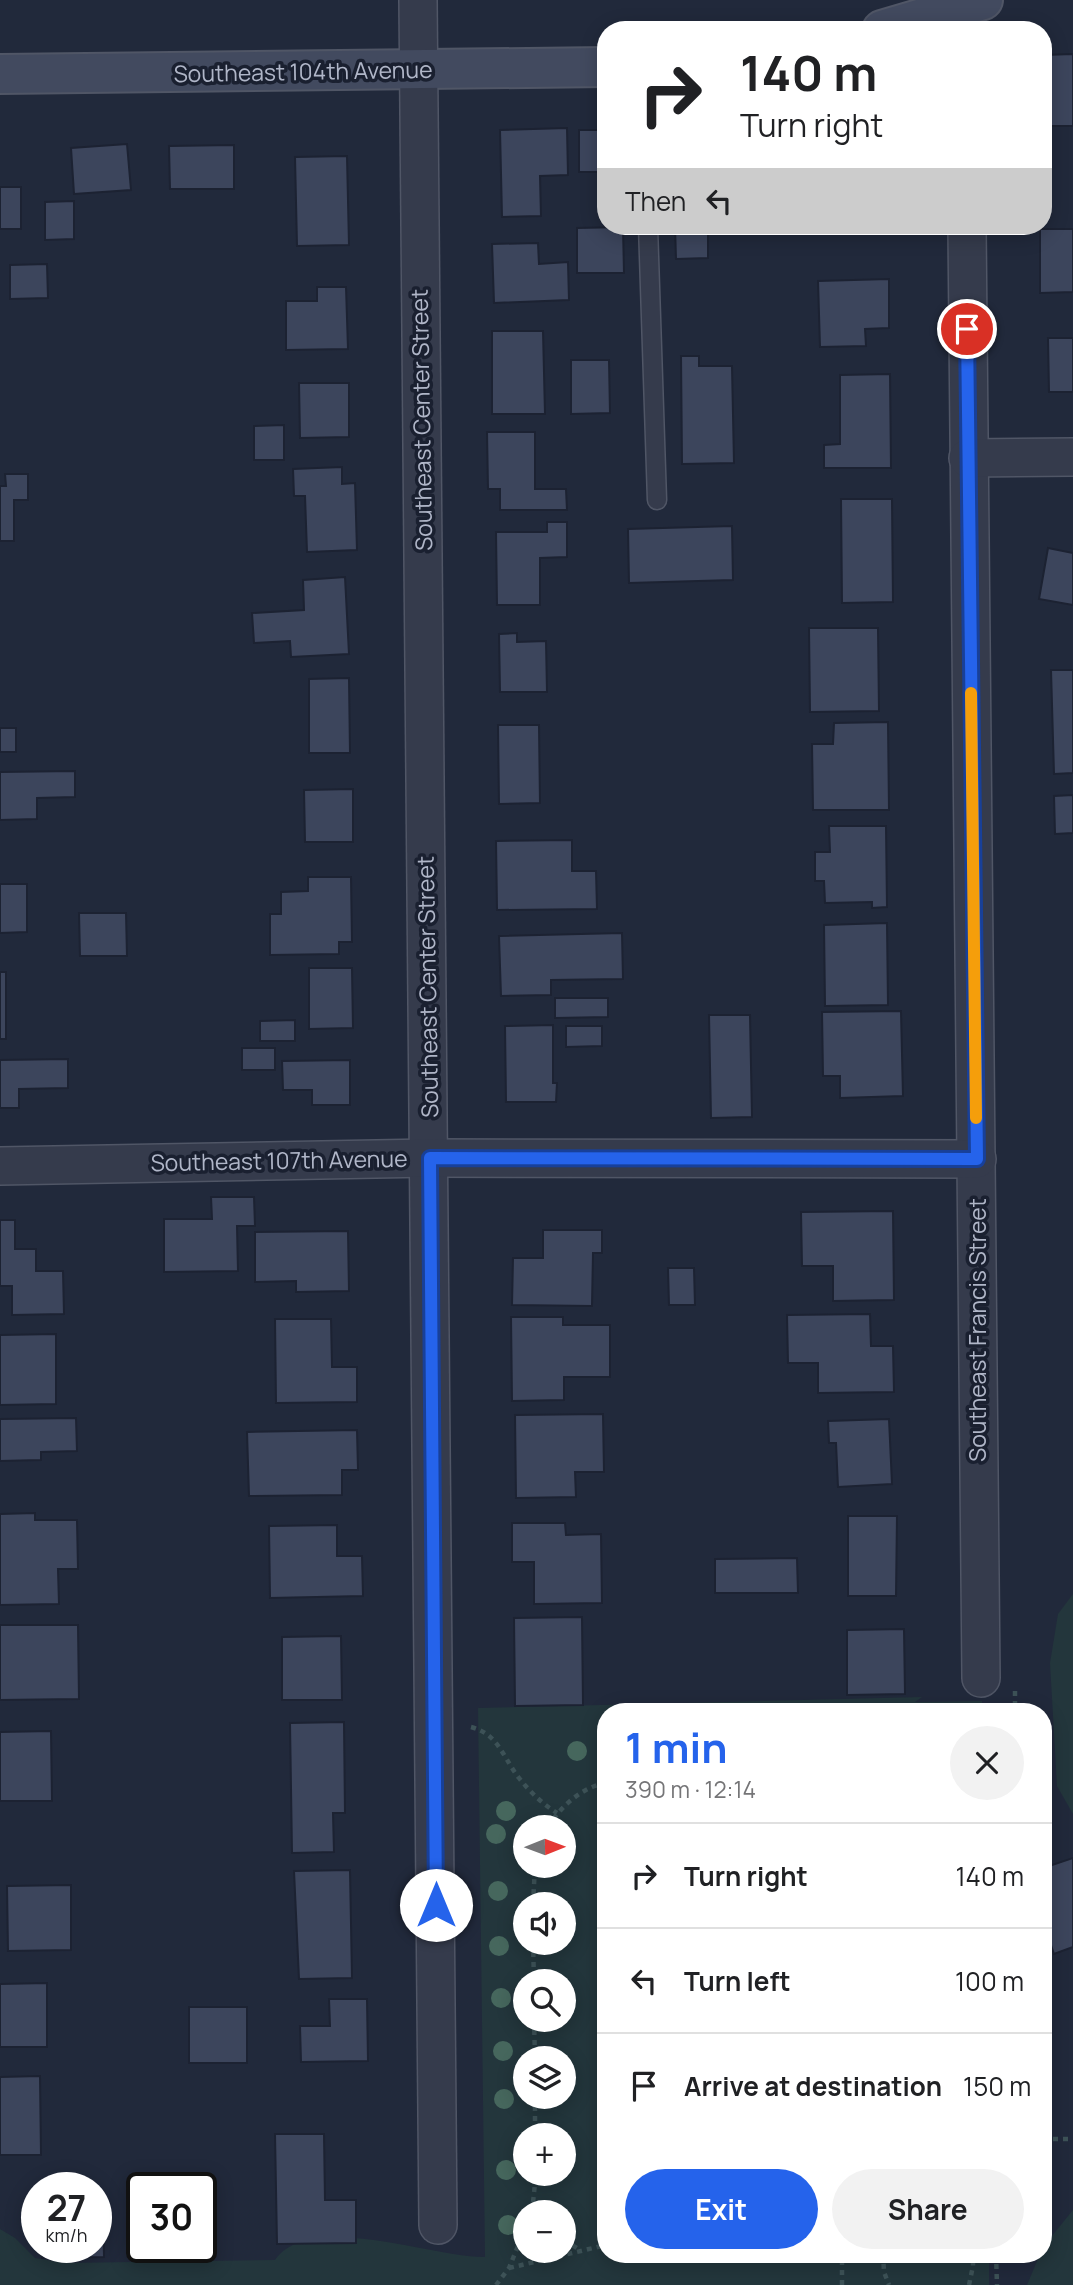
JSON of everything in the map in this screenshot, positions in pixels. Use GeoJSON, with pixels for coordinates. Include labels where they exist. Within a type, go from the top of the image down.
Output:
{"type":"FeatureCollection","features":[{"type":"Feature","properties":{"kind":"street","name":"Southeast Center Street"},"geometry":{"type":"LineString","coordinates":[[418,0],[438,2225]]}},
{"type":"Feature","properties":{"kind":"street"},"geometry":{"type":"LineString","coordinates":[[917,21],[964,9]]}},
{"type":"Feature","properties":{"kind":"street","name":"Southeast 104th Avenue"},"geometry":{"type":"LineString","coordinates":[[0,74],[597,67]]}},
{"type":"Feature","properties":{"kind":"street","name":"Southeast Francis Street"},"geometry":{"type":"LineString","coordinates":[[967,235],[981,1678]]}},
{"type":"Feature","properties":{"kind":"street"},"geometry":{"type":"LineString","coordinates":[[968,458],[1073,457]]}},
{"type":"Feature","properties":{"kind":"street","name":"Southeast 107th Avenue"},"geometry":{"type":"LineString","coordinates":[[0,1166],[430,1158],[977,1159]]}},
{"type":"Feature","properties":{"kind":"lane"},"geometry":{"type":"LineString","coordinates":[[648,235],[657,500]]}},
{"type":"Feature","properties":{"kind":"path"},"geometry":{"type":"LineString","coordinates":[[434,1719],[484,1731],[497,1742],[516,1774],[543,1805],[557,1813],[591,1786],[597,1785]]}},
{"type":"Feature","properties":{"kind":"path"},"geometry":{"type":"LineString","coordinates":[[1052,2138],[1073,2139]]}},
{"type":"Feature","properties":{"kind":"path"},"geometry":{"type":"LineString","coordinates":[[576,2247],[581,2250]]}},
{"type":"Feature","properties":{"kind":"path"},"geometry":{"type":"LineString","coordinates":[[509,2268],[597,2247]]}},
{"type":"Feature","properties":{"kind":"path"},"geometry":{"type":"LineString","coordinates":[[496,2285],[513,2258]]}},
{"type":"Feature","properties":{"kind":"path"},"geometry":{"type":"LineString","coordinates":[[842,2263],[842,2285]]}},
{"type":"Feature","properties":{"kind":"path"},"geometry":{"type":"LineString","coordinates":[[884,2263],[889,2285]]}},
{"type":"Feature","properties":{"kind":"path"},"geometry":{"type":"LineString","coordinates":[[969,2285],[972,2263]]}},
{"type":"Feature","properties":{"kind":"path"},"geometry":{"type":"LineString","coordinates":[[996,2263],[996,2285]]}},
{"type":"Feature","properties":{"kind":"shaded area"},"geometry":{"type":"Polygon","coordinates":[[[1073,1594],[1073,1814],[1057,1786],[1050,1663],[1058,1614],[1073,1594]]]}},
{"type":"Feature","properties":{"kind":"shaded area"},"geometry":{"type":"Polygon","coordinates":[[[922,1697],[915,1702],[982,1703],[680,1703],[922,1697]]]}},
{"type":"Feature","properties":{"kind":"shaded area"},"geometry":{"type":"Polygon","coordinates":[[[597,1705],[597,2263],[989,2263],[989,2285],[0,2285],[0,2229],[21,2244],[21,2263],[217,2263],[217,2261],[275,2260],[292,2246],[315,2239],[343,2237],[485,2257],[478,1708],[597,1705]]]}},
{"type":"Feature","properties":{"kind":"shaded area"},"geometry":{"type":"Polygon","coordinates":[[[1073,2210],[1073,2285],[1027,2285],[1036,2263],[1052,2263],[1052,2236],[1073,2210]]]}},
{"type":"Feature","properties":{"kind":"building"},"geometry":{"type":"Polygon","coordinates":[[[1073,54],[1073,126],[1052,126],[1052,55],[1073,54]]]}},
{"type":"Feature","properties":{"kind":"building"},"geometry":{"type":"Polygon","coordinates":[[[567,128],[568,175],[540,176],[541,216],[502,217],[500,130],[567,128]]]}},
{"type":"Feature","properties":{"kind":"building"},"geometry":{"type":"Polygon","coordinates":[[[579,130],[597,130],[597,172],[579,172],[579,130]]]}},
{"type":"Feature","properties":{"kind":"building"},"geometry":{"type":"Polygon","coordinates":[[[127,144],[131,190],[74,194],[71,148],[127,144]]]}},
{"type":"Feature","properties":{"kind":"building"},"geometry":{"type":"Polygon","coordinates":[[[234,145],[234,189],[170,189],[169,146],[234,145]]]}},
{"type":"Feature","properties":{"kind":"building"},"geometry":{"type":"Polygon","coordinates":[[[347,156],[349,245],[297,246],[295,157],[347,156]]]}},
{"type":"Feature","properties":{"kind":"building"},"geometry":{"type":"Polygon","coordinates":[[[0,187],[21,187],[21,229],[0,229],[0,187]]]}},
{"type":"Feature","properties":{"kind":"building"},"geometry":{"type":"Polygon","coordinates":[[[74,201],[74,239],[45,240],[45,202],[74,201]]]}},
{"type":"Feature","properties":{"kind":"building"},"geometry":{"type":"Polygon","coordinates":[[[577,228],[597,228],[597,235],[623,235],[624,273],[577,273],[577,228]]]}},
{"type":"Feature","properties":{"kind":"building"},"geometry":{"type":"Polygon","coordinates":[[[1052,229],[1073,229],[1073,292],[1040,293],[1040,235],[1052,235],[1052,229]]]}},
{"type":"Feature","properties":{"kind":"building"},"geometry":{"type":"Polygon","coordinates":[[[675,235],[708,235],[708,258],[676,259],[675,235]]]}},
{"type":"Feature","properties":{"kind":"building"},"geometry":{"type":"Polygon","coordinates":[[[538,243],[539,264],[568,262],[569,300],[494,303],[492,244],[538,243]]]}},
{"type":"Feature","properties":{"kind":"building"},"geometry":{"type":"Polygon","coordinates":[[[47,264],[48,298],[10,299],[10,265],[47,264]]]}},
{"type":"Feature","properties":{"kind":"building"},"geometry":{"type":"Polygon","coordinates":[[[889,279],[889,328],[865,329],[866,346],[820,347],[818,281],[889,279]]]}},
{"type":"Feature","properties":{"kind":"building"},"geometry":{"type":"Polygon","coordinates":[[[317,287],[346,287],[348,349],[286,350],[286,301],[317,301],[317,287]]]}},
{"type":"Feature","properties":{"kind":"building"},"geometry":{"type":"Polygon","coordinates":[[[492,331],[543,331],[545,414],[492,414],[492,331]]]}},
{"type":"Feature","properties":{"kind":"building"},"geometry":{"type":"Polygon","coordinates":[[[1048,338],[1073,338],[1073,392],[1049,392],[1048,338]]]}},
{"type":"Feature","properties":{"kind":"building"},"geometry":{"type":"Polygon","coordinates":[[[681,356],[699,356],[699,366],[732,366],[734,463],[682,464],[681,356]]]}},
{"type":"Feature","properties":{"kind":"building"},"geometry":{"type":"Polygon","coordinates":[[[571,360],[609,360],[610,413],[571,414],[571,360]]]}},
{"type":"Feature","properties":{"kind":"building"},"geometry":{"type":"Polygon","coordinates":[[[890,374],[891,468],[824,468],[824,445],[840,444],[840,375],[890,374]]]}},
{"type":"Feature","properties":{"kind":"building"},"geometry":{"type":"Polygon","coordinates":[[[299,383],[349,383],[349,437],[300,438],[299,383]]]}},
{"type":"Feature","properties":{"kind":"building"},"geometry":{"type":"Polygon","coordinates":[[[284,425],[284,460],[254,460],[254,426],[284,425]]]}},
{"type":"Feature","properties":{"kind":"building"},"geometry":{"type":"Polygon","coordinates":[[[487,432],[535,432],[535,489],[566,489],[567,510],[500,510],[500,489],[488,489],[487,432]]]}},
{"type":"Feature","properties":{"kind":"building"},"geometry":{"type":"Polygon","coordinates":[[[342,467],[342,484],[355,483],[357,550],[307,552],[305,496],[294,496],[293,469],[342,467]]]}},
{"type":"Feature","properties":{"kind":"building"},"geometry":{"type":"Polygon","coordinates":[[[5,474],[28,474],[28,500],[14,500],[14,541],[0,541],[0,486],[6,486],[5,474]]]}},
{"type":"Feature","properties":{"kind":"building"},"geometry":{"type":"Polygon","coordinates":[[[841,499],[892,499],[893,602],[842,603],[841,499]]]}},
{"type":"Feature","properties":{"kind":"building"},"geometry":{"type":"Polygon","coordinates":[[[547,522],[567,522],[567,557],[540,558],[540,605],[497,605],[496,532],[547,532],[547,522]]]}},
{"type":"Feature","properties":{"kind":"building"},"geometry":{"type":"Polygon","coordinates":[[[732,526],[733,580],[629,583],[628,529],[732,526]]]}},
{"type":"Feature","properties":{"kind":"building"},"geometry":{"type":"Polygon","coordinates":[[[1048,548],[1073,553],[1073,605],[1039,599],[1048,548]]]}},
{"type":"Feature","properties":{"kind":"building"},"geometry":{"type":"Polygon","coordinates":[[[345,577],[349,654],[291,657],[290,641],[254,643],[252,613],[304,610],[303,580],[345,577]]]}},
{"type":"Feature","properties":{"kind":"building"},"geometry":{"type":"Polygon","coordinates":[[[809,628],[878,628],[879,711],[810,712],[809,628]]]}},
{"type":"Feature","properties":{"kind":"building"},"geometry":{"type":"Polygon","coordinates":[[[517,633],[517,642],[546,641],[547,692],[500,692],[499,634],[517,633]]]}},
{"type":"Feature","properties":{"kind":"building"},"geometry":{"type":"Polygon","coordinates":[[[1051,670],[1073,670],[1073,773],[1054,774],[1051,670]]]}},
{"type":"Feature","properties":{"kind":"building"},"geometry":{"type":"Polygon","coordinates":[[[349,678],[350,753],[309,753],[309,679],[349,678]]]}},
{"type":"Feature","properties":{"kind":"building"},"geometry":{"type":"Polygon","coordinates":[[[888,722],[889,810],[813,810],[812,744],[833,744],[834,723],[888,722]]]}},
{"type":"Feature","properties":{"kind":"building"},"geometry":{"type":"Polygon","coordinates":[[[498,725],[539,725],[540,803],[499,804],[498,725]]]}},
{"type":"Feature","properties":{"kind":"building"},"geometry":{"type":"Polygon","coordinates":[[[0,728],[16,728],[16,752],[0,752],[0,728]]]}},
{"type":"Feature","properties":{"kind":"building"},"geometry":{"type":"Polygon","coordinates":[[[75,771],[75,797],[37,798],[37,819],[0,820],[0,772],[75,771]]]}},
{"type":"Feature","properties":{"kind":"building"},"geometry":{"type":"Polygon","coordinates":[[[353,789],[353,842],[305,842],[304,790],[353,789]]]}},
{"type":"Feature","properties":{"kind":"building"},"geometry":{"type":"Polygon","coordinates":[[[1073,795],[1073,833],[1055,834],[1054,796],[1073,795]]]}},
{"type":"Feature","properties":{"kind":"building"},"geometry":{"type":"Polygon","coordinates":[[[829,826],[886,826],[887,907],[872,908],[872,902],[825,903],[824,881],[815,881],[815,852],[830,852],[829,826]]]}},
{"type":"Feature","properties":{"kind":"building"},"geometry":{"type":"Polygon","coordinates":[[[572,840],[572,871],[596,871],[597,909],[497,910],[496,841],[572,840]]]}},
{"type":"Feature","properties":{"kind":"building"},"geometry":{"type":"Polygon","coordinates":[[[308,877],[351,877],[352,942],[339,942],[339,954],[270,955],[270,914],[281,914],[281,892],[308,891],[308,877]]]}},
{"type":"Feature","properties":{"kind":"building"},"geometry":{"type":"Polygon","coordinates":[[[0,884],[27,884],[27,932],[0,933],[0,884]]]}},
{"type":"Feature","properties":{"kind":"building"},"geometry":{"type":"Polygon","coordinates":[[[79,913],[126,913],[127,956],[80,956],[79,913]]]}},
{"type":"Feature","properties":{"kind":"building"},"geometry":{"type":"Polygon","coordinates":[[[887,923],[888,1005],[825,1006],[824,925],[887,923]]]}},
{"type":"Feature","properties":{"kind":"building"},"geometry":{"type":"Polygon","coordinates":[[[622,933],[623,979],[551,980],[551,995],[501,996],[499,936],[622,933]]]}},
{"type":"Feature","properties":{"kind":"building"},"geometry":{"type":"Polygon","coordinates":[[[309,968],[352,968],[353,1028],[309,1029],[309,968]]]}},
{"type":"Feature","properties":{"kind":"building"},"geometry":{"type":"Polygon","coordinates":[[[0,972],[6,972],[6,1039],[0,1039],[0,972]]]}},
{"type":"Feature","properties":{"kind":"building"},"geometry":{"type":"Polygon","coordinates":[[[555,998],[608,998],[608,1017],[555,1018],[555,998]]]}},
{"type":"Feature","properties":{"kind":"building"},"geometry":{"type":"Polygon","coordinates":[[[901,1011],[903,1096],[840,1098],[840,1076],[823,1076],[822,1012],[901,1011]]]}},
{"type":"Feature","properties":{"kind":"building"},"geometry":{"type":"Polygon","coordinates":[[[709,1015],[750,1015],[752,1117],[711,1118],[709,1015]]]}},
{"type":"Feature","properties":{"kind":"building"},"geometry":{"type":"Polygon","coordinates":[[[295,1020],[295,1041],[260,1041],[260,1021],[295,1020]]]}},
{"type":"Feature","properties":{"kind":"building"},"geometry":{"type":"Polygon","coordinates":[[[553,1025],[553,1083],[557,1083],[556,1102],[506,1102],[505,1026],[553,1025]]]}},
{"type":"Feature","properties":{"kind":"building"},"geometry":{"type":"Polygon","coordinates":[[[566,1026],[602,1026],[602,1046],[566,1047],[566,1026]]]}},
{"type":"Feature","properties":{"kind":"building"},"geometry":{"type":"Polygon","coordinates":[[[242,1048],[275,1048],[275,1070],[242,1070],[242,1048]]]}},
{"type":"Feature","properties":{"kind":"building"},"geometry":{"type":"Polygon","coordinates":[[[68,1059],[68,1088],[19,1089],[19,1108],[0,1108],[0,1060],[68,1059]]]}},
{"type":"Feature","properties":{"kind":"building"},"geometry":{"type":"Polygon","coordinates":[[[350,1060],[350,1105],[312,1105],[312,1090],[283,1090],[282,1061],[350,1060]]]}},
{"type":"Feature","properties":{"kind":"building"},"geometry":{"type":"Polygon","coordinates":[[[211,1197],[254,1197],[255,1226],[237,1226],[238,1271],[164,1272],[164,1219],[212,1219],[211,1197]]]}},
{"type":"Feature","properties":{"kind":"building"},"geometry":{"type":"Polygon","coordinates":[[[893,1211],[894,1300],[833,1301],[833,1266],[802,1266],[801,1212],[893,1211]]]}},
{"type":"Feature","properties":{"kind":"building"},"geometry":{"type":"Polygon","coordinates":[[[0,1220],[15,1220],[15,1249],[36,1249],[36,1271],[63,1271],[64,1314],[12,1315],[12,1286],[0,1286],[0,1220]]]}},
{"type":"Feature","properties":{"kind":"building"},"geometry":{"type":"Polygon","coordinates":[[[543,1230],[602,1230],[602,1253],[593,1253],[592,1306],[512,1305],[513,1258],[543,1258],[543,1230]]]}},
{"type":"Feature","properties":{"kind":"building"},"geometry":{"type":"Polygon","coordinates":[[[348,1231],[349,1291],[296,1292],[296,1281],[255,1282],[255,1232],[348,1231]]]}},
{"type":"Feature","properties":{"kind":"building"},"geometry":{"type":"Polygon","coordinates":[[[668,1268],[694,1268],[695,1305],[669,1305],[668,1268]]]}},
{"type":"Feature","properties":{"kind":"building"},"geometry":{"type":"Polygon","coordinates":[[[870,1314],[871,1346],[893,1346],[894,1392],[818,1393],[818,1363],[788,1363],[787,1315],[870,1314]]]}},
{"type":"Feature","properties":{"kind":"building"},"geometry":{"type":"Polygon","coordinates":[[[511,1317],[563,1317],[563,1325],[610,1325],[610,1377],[564,1377],[564,1400],[512,1401],[511,1317]]]}},
{"type":"Feature","properties":{"kind":"building"},"geometry":{"type":"Polygon","coordinates":[[[275,1319],[331,1319],[332,1367],[357,1367],[357,1402],[276,1403],[275,1319]]]}},
{"type":"Feature","properties":{"kind":"building"},"geometry":{"type":"Polygon","coordinates":[[[56,1334],[56,1404],[0,1405],[0,1335],[56,1334]]]}},
{"type":"Feature","properties":{"kind":"building"},"geometry":{"type":"Polygon","coordinates":[[[603,1414],[604,1472],[575,1472],[576,1497],[516,1498],[515,1415],[603,1414]]]}},
{"type":"Feature","properties":{"kind":"building"},"geometry":{"type":"Polygon","coordinates":[[[76,1418],[77,1451],[41,1452],[41,1460],[0,1461],[0,1419],[76,1418]]]}},
{"type":"Feature","properties":{"kind":"building"},"geometry":{"type":"Polygon","coordinates":[[[889,1419],[892,1484],[838,1487],[836,1443],[829,1443],[828,1421],[889,1419]]]}},
{"type":"Feature","properties":{"kind":"building"},"geometry":{"type":"Polygon","coordinates":[[[357,1430],[358,1470],[342,1470],[342,1495],[249,1496],[247,1432],[357,1430]]]}},
{"type":"Feature","properties":{"kind":"building"},"geometry":{"type":"Polygon","coordinates":[[[35,1513],[35,1520],[77,1520],[78,1569],[58,1569],[59,1604],[0,1605],[0,1514],[35,1513]]]}},
{"type":"Feature","properties":{"kind":"building"},"geometry":{"type":"Polygon","coordinates":[[[848,1516],[897,1516],[896,1596],[848,1596],[848,1516]]]}},
{"type":"Feature","properties":{"kind":"building"},"geometry":{"type":"Polygon","coordinates":[[[512,1523],[565,1523],[566,1535],[601,1534],[602,1603],[534,1604],[534,1562],[512,1562],[512,1523]]]}},
{"type":"Feature","properties":{"kind":"building"},"geometry":{"type":"Polygon","coordinates":[[[337,1525],[337,1556],[362,1556],[363,1596],[270,1598],[269,1526],[337,1525]]]}},
{"type":"Feature","properties":{"kind":"building"},"geometry":{"type":"Polygon","coordinates":[[[797,1558],[798,1593],[715,1593],[715,1559],[797,1558]]]}},
{"type":"Feature","properties":{"kind":"building"},"geometry":{"type":"Polygon","coordinates":[[[582,1617],[583,1705],[515,1706],[514,1618],[582,1617]]]}},
{"type":"Feature","properties":{"kind":"building"},"geometry":{"type":"Polygon","coordinates":[[[0,1625],[78,1625],[79,1699],[0,1700],[0,1625]]]}},
{"type":"Feature","properties":{"kind":"building"},"geometry":{"type":"Polygon","coordinates":[[[904,1629],[905,1694],[847,1695],[847,1630],[904,1629]]]}},
{"type":"Feature","properties":{"kind":"building"},"geometry":{"type":"Polygon","coordinates":[[[341,1636],[342,1700],[282,1700],[282,1637],[341,1636]]]}},
{"type":"Feature","properties":{"kind":"building"},"geometry":{"type":"Polygon","coordinates":[[[344,1722],[345,1813],[333,1813],[334,1852],[292,1853],[290,1723],[344,1722]]]}},
{"type":"Feature","properties":{"kind":"building"},"geometry":{"type":"Polygon","coordinates":[[[51,1731],[52,1801],[0,1801],[0,1732],[51,1731]]]}},
{"type":"Feature","properties":{"kind":"building"},"geometry":{"type":"Polygon","coordinates":[[[1073,1858],[1073,1947],[1054,1954],[1052,1948],[1052,1865],[1073,1858]]]}},
{"type":"Feature","properties":{"kind":"building"},"geometry":{"type":"Polygon","coordinates":[[[350,1870],[352,1978],[299,1979],[294,1871],[350,1870]]]}},
{"type":"Feature","properties":{"kind":"building"},"geometry":{"type":"Polygon","coordinates":[[[71,1885],[71,1950],[8,1951],[7,1886],[71,1885]]]}},
{"type":"Feature","properties":{"kind":"building"},"geometry":{"type":"Polygon","coordinates":[[[47,1983],[47,2047],[0,2047],[0,1984],[47,1983]]]}},
{"type":"Feature","properties":{"kind":"building"},"geometry":{"type":"Polygon","coordinates":[[[329,1999],[367,1999],[368,2061],[301,2062],[300,2026],[330,2026],[329,1999]]]}},
{"type":"Feature","properties":{"kind":"building"},"geometry":{"type":"Polygon","coordinates":[[[189,2007],[247,2007],[247,2063],[189,2063],[189,2007]]]}},
{"type":"Feature","properties":{"kind":"building"},"geometry":{"type":"Polygon","coordinates":[[[40,2076],[41,2155],[0,2155],[0,2077],[40,2076]]]}},
{"type":"Feature","properties":{"kind":"building"},"geometry":{"type":"Polygon","coordinates":[[[275,2134],[324,2134],[325,2200],[356,2200],[356,2243],[277,2244],[275,2134]]]}},
{"type":"Feature","properties":{"kind":"slow traffic"},"geometry":{"type":"LineString","coordinates":[[971,693],[976,1118]]}},
{"type":"Feature","properties":{"kind":"route"},"geometry":{"type":"LineString","coordinates":[[436,1905],[430,1158],[977,1159],[967,329]]}}]}
